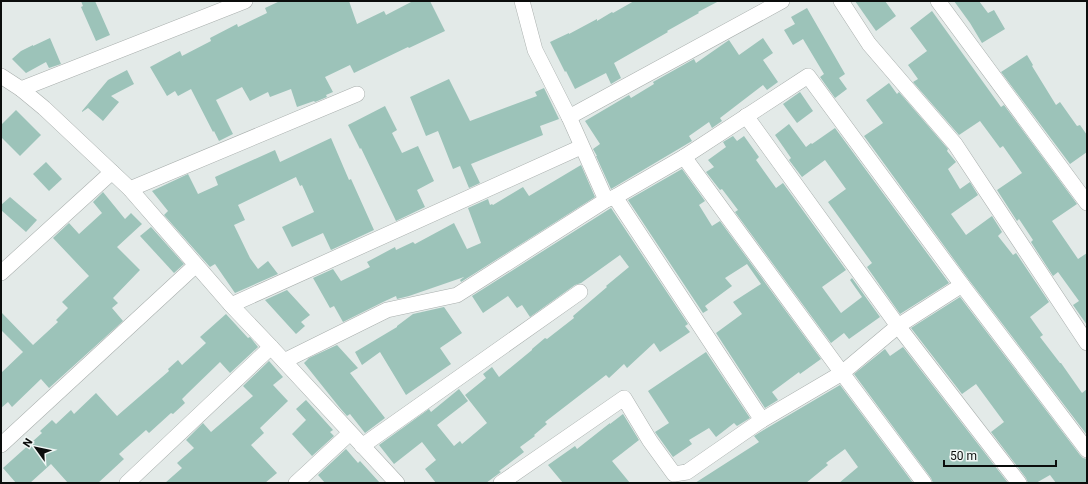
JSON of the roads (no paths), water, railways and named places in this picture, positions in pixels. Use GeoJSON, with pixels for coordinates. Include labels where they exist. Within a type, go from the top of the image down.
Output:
{"type":"FeatureCollection","features":[{"type":"Feature","properties":{"kind":"street"},"geometry":{"type":"LineString","coordinates":[[21,89],[245,1]]}},
{"type":"Feature","properties":{"kind":"street"},"geometry":{"type":"LineString","coordinates":[[522,1],[535,50],[569,117],[581,147],[610,198],[762,420]]}},
{"type":"Feature","properties":{"kind":"street"},"geometry":{"type":"LineString","coordinates":[[569,117],[782,1]]}},
{"type":"Feature","properties":{"kind":"street"},"geometry":{"type":"LineString","coordinates":[[841,1],[869,44],[955,144],[1087,343]]}},
{"type":"Feature","properties":{"kind":"street"},"geometry":{"type":"LineString","coordinates":[[938,1],[1087,203]]}},
{"type":"Feature","properties":{"kind":"street"},"geometry":{"type":"LineString","coordinates":[[1,76],[21,89],[44,108],[130,189],[231,305],[397,483]]}},
{"type":"Feature","properties":{"kind":"street"},"geometry":{"type":"LineString","coordinates":[[284,361],[387,310],[457,295],[610,198],[684,157],[808,76],[962,285],[1087,450]]}},
{"type":"Feature","properties":{"kind":"street"},"geometry":{"type":"LineString","coordinates":[[130,189],[357,94]]}},
{"type":"Feature","properties":{"kind":"street"},"geometry":{"type":"LineString","coordinates":[[746,116],[898,326],[1019,483]]}},
{"type":"Feature","properties":{"kind":"street"},"geometry":{"type":"LineString","coordinates":[[231,305],[581,147]]}},
{"type":"Feature","properties":{"kind":"street"},"geometry":{"type":"LineString","coordinates":[[684,157],[924,483]]}},
{"type":"Feature","properties":{"kind":"street"},"geometry":{"type":"LineString","coordinates":[[1,273],[112,172]]}},
{"type":"Feature","properties":{"kind":"street"},"geometry":{"type":"LineString","coordinates":[[1,445],[196,265]]}},
{"type":"Feature","properties":{"kind":"street"},"geometry":{"type":"LineString","coordinates":[[671,483],[691,478],[762,420],[842,373],[898,326],[962,285]]}},
{"type":"Feature","properties":{"kind":"street"},"geometry":{"type":"LineString","coordinates":[[362,446],[580,292]]}},
{"type":"Feature","properties":{"kind":"street"},"geometry":{"type":"LineString","coordinates":[[127,483],[271,347]]}},
{"type":"Feature","properties":{"kind":"street"},"geometry":{"type":"LineString","coordinates":[[501,483],[624,398],[650,441],[674,474],[691,478]]}},
{"type":"Feature","properties":{"kind":"street"},"geometry":{"type":"LineString","coordinates":[[296,483],[350,433]]}}]}
